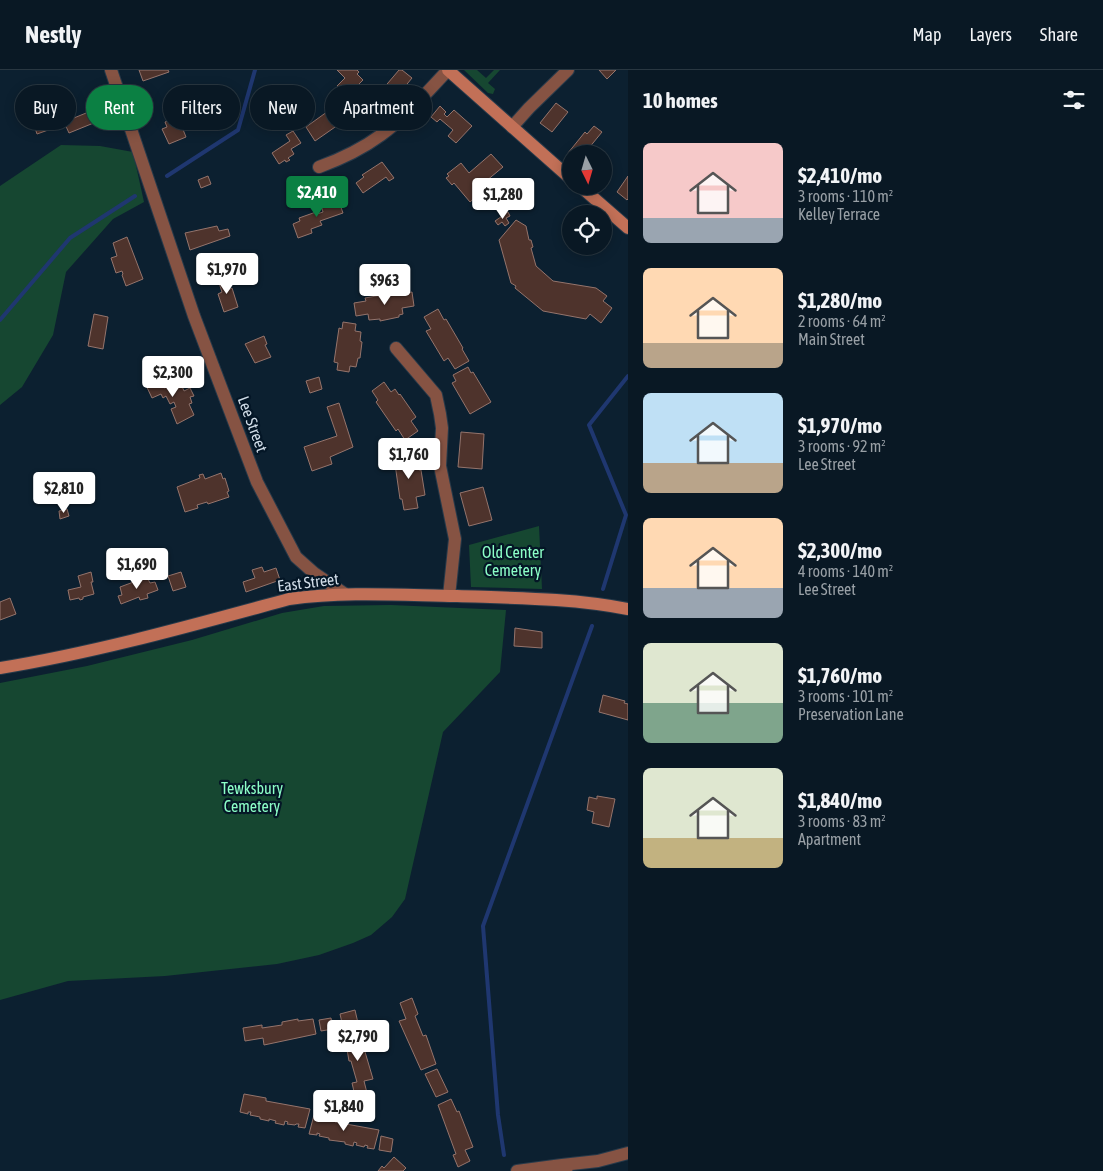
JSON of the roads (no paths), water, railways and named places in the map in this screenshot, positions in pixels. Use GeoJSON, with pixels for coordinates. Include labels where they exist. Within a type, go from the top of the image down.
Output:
{"type":"FeatureCollection","features":[{"type":"Feature","properties":{"kind":"main road"},"geometry":{"type":"LineString","coordinates":[[448,70],[562,171]]}},
{"type":"Feature","properties":{"kind":"main road"},"geometry":{"type":"LineString","coordinates":[[590,195],[628,228]]}},
{"type":"Feature","properties":{"kind":"main road","name":"East Street"},"geometry":{"type":"LineString","coordinates":[[0,668],[38,662],[128,641],[289,599],[345,594],[449,596],[565,601],[628,609]]}},
{"type":"Feature","properties":{"kind":"street","name":"Lee Street"},"geometry":{"type":"LineString","coordinates":[[111,70],[194,316],[258,482],[296,556],[314,573],[345,594]]}},
{"type":"Feature","properties":{"kind":"street"},"geometry":{"type":"LineString","coordinates":[[319,167],[339,160],[382,135],[448,70]]}},
{"type":"Feature","properties":{"kind":"street"},"geometry":{"type":"LineString","coordinates":[[512,127],[568,70]]}},
{"type":"Feature","properties":{"kind":"street"},"geometry":{"type":"LineString","coordinates":[[396,348],[436,395],[442,428],[440,466],[455,539],[449,596]]}},
{"type":"Feature","properties":{"kind":"street"},"geometry":{"type":"LineString","coordinates":[[517,1171],[567,1168],[628,1153]]}},
{"type":"Feature","properties":{"kind":"waterway"},"geometry":{"type":"LineString","coordinates":[[167,176],[238,130],[255,70]]}},
{"type":"Feature","properties":{"kind":"waterway"},"geometry":{"type":"LineString","coordinates":[[0,320],[70,238],[135,196]]}},
{"type":"Feature","properties":{"kind":"waterway"},"geometry":{"type":"LineString","coordinates":[[603,589],[626,515],[589,425],[628,376]]}},
{"type":"Feature","properties":{"kind":"waterway"},"geometry":{"type":"LineString","coordinates":[[504,1155],[498,1115],[483,926],[592,626]]}},
{"type":"Feature","properties":{"kind":"park label","name":"Old Center Cemetery"},"geometry":{"type":"Point","coordinates":[513,561]}},
{"type":"Feature","properties":{"kind":"park label","name":"Tewksbury Cemetery"},"geometry":{"type":"Point","coordinates":[252,797]}}]}
